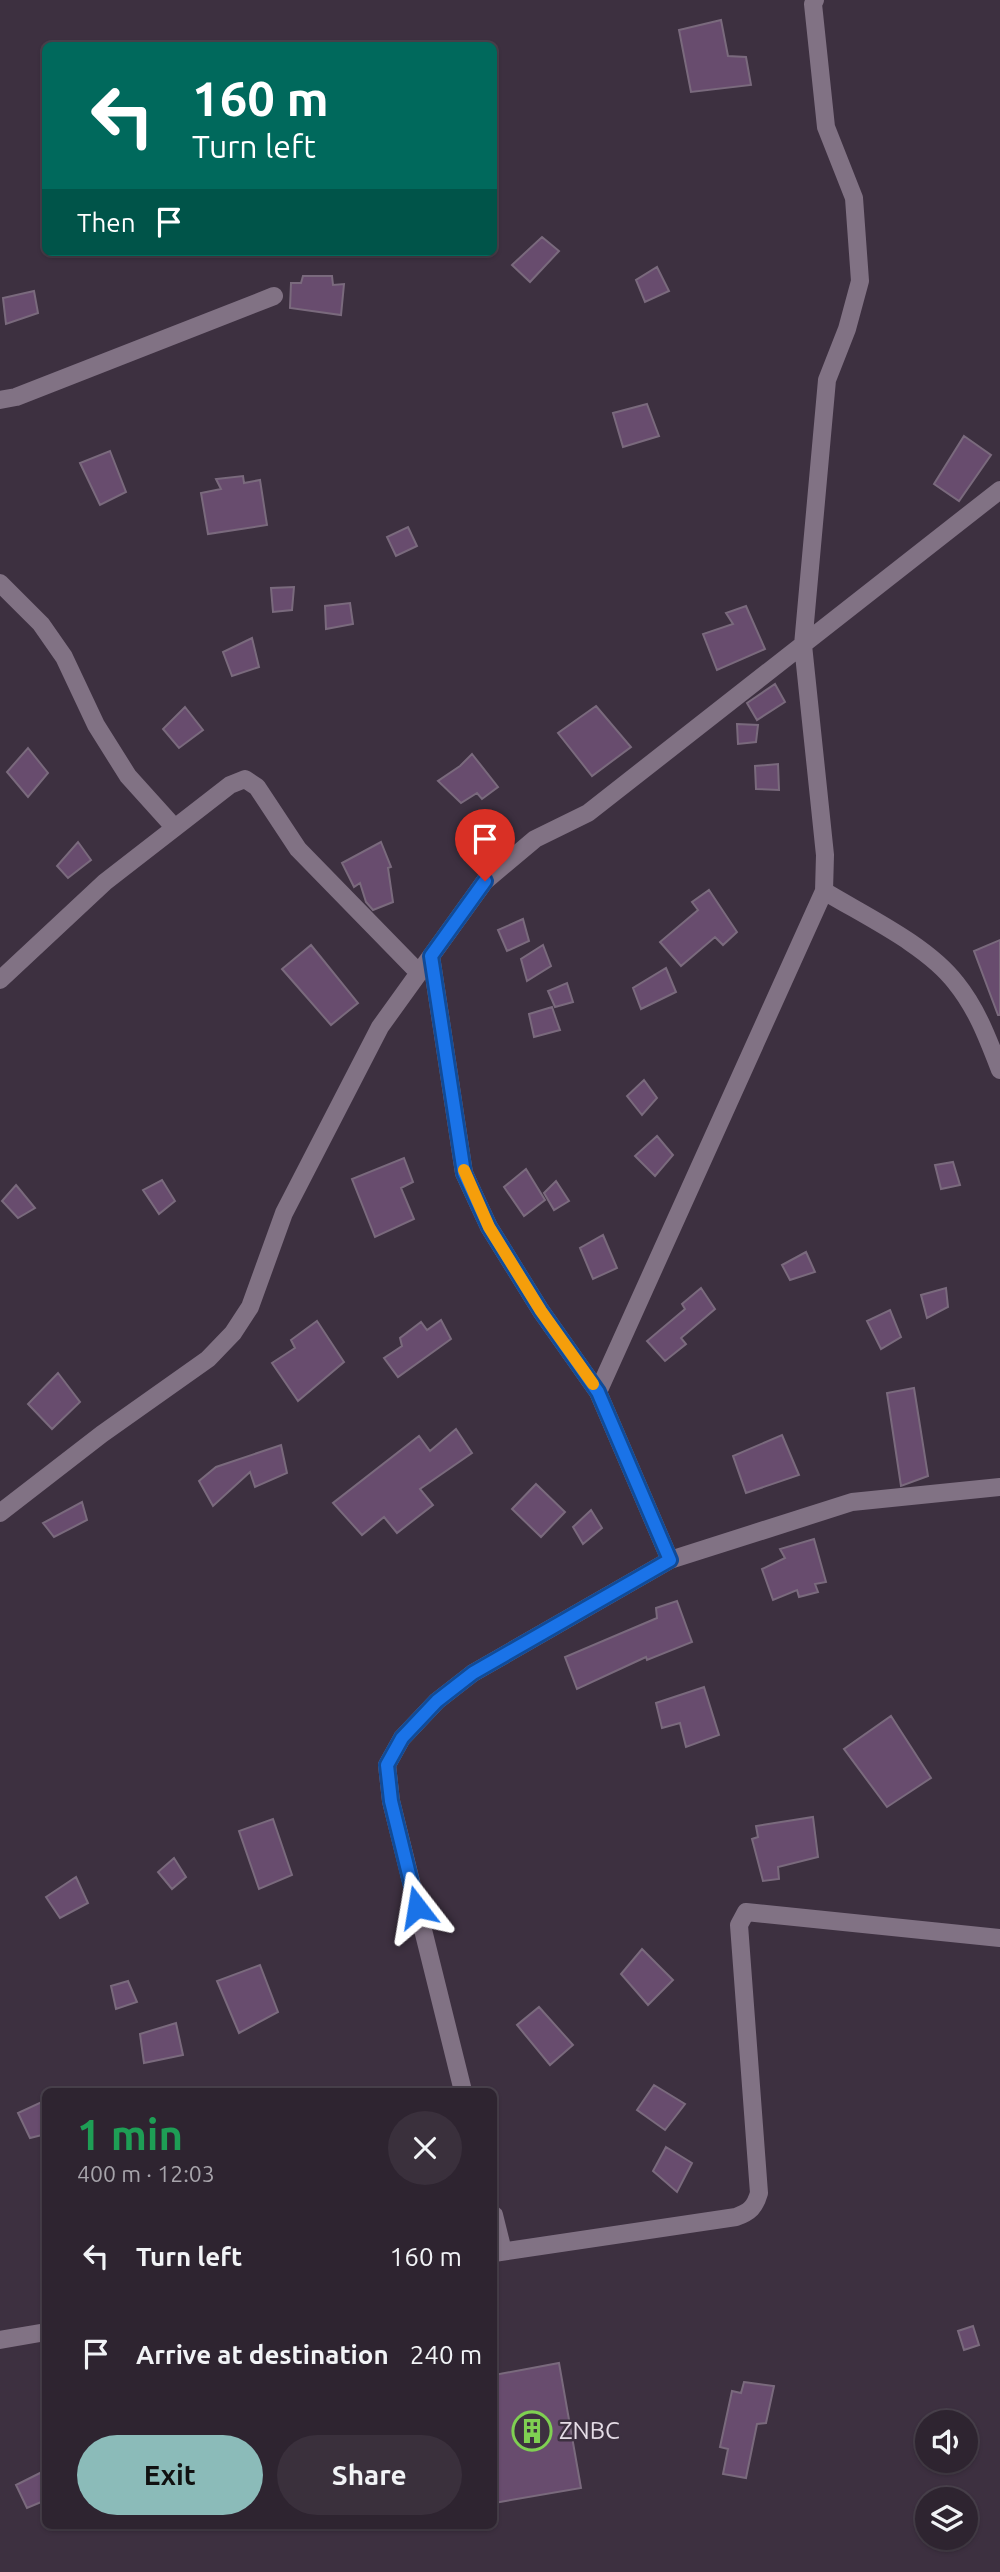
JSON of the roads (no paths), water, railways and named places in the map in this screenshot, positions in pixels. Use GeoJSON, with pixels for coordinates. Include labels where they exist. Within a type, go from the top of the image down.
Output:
{"type":"FeatureCollection","features":[{"type":"Feature","properties":{"kind":"street"},"geometry":{"type":"LineString","coordinates":[[598,1392],[824,891],[825,855],[803,645],[827,380],[847,329],[860,281],[854,198],[826,127],[813,4],[815,0]]}},
{"type":"Feature","properties":{"kind":"street"},"geometry":{"type":"LineString","coordinates":[[0,400],[16,397],[274,296]]}},
{"type":"Feature","properties":{"kind":"street"},"geometry":{"type":"LineString","coordinates":[[0,1513],[102,1434],[208,1359],[233,1333],[250,1307],[284,1213],[380,1027],[485,881],[535,839],[588,813],[1000,489]]}},
{"type":"Feature","properties":{"kind":"street"},"geometry":{"type":"LineString","coordinates":[[0,583],[41,624],[64,657],[96,725],[122,766],[174,827]]}},
{"type":"Feature","properties":{"kind":"street"},"geometry":{"type":"LineString","coordinates":[[0,980],[106,882],[230,785],[245,779],[257,787],[298,849],[418,972]]}},
{"type":"Feature","properties":{"kind":"street"},"geometry":{"type":"LineString","coordinates":[[824,891],[926,953],[956,982],[980,1019],[1000,1070]]}},
{"type":"Feature","properties":{"kind":"street"},"geometry":{"type":"LineString","coordinates":[[431,956],[464,1173],[489,1227],[541,1311],[598,1392],[670,1560]]}},
{"type":"Feature","properties":{"kind":"street"},"geometry":{"type":"LineString","coordinates":[[462,2088],[391,1801],[387,1765],[402,1738],[415,1723],[437,1701],[473,1673],[670,1560],[852,1502],[1000,1487]]}},
{"type":"Feature","properties":{"kind":"street"},"geometry":{"type":"LineString","coordinates":[[498,2252],[736,2217],[748,2212],[755,2205],[759,2193],[739,1925],[746,1912],[1000,1938]]}},
{"type":"Feature","properties":{"kind":"street"},"geometry":{"type":"LineString","coordinates":[[0,2340],[42,2333]]}},
{"type":"Feature","properties":{"kind":"place","name":"ZNBC"},"geometry":{"type":"Point","coordinates":[532,2431]}}]}
